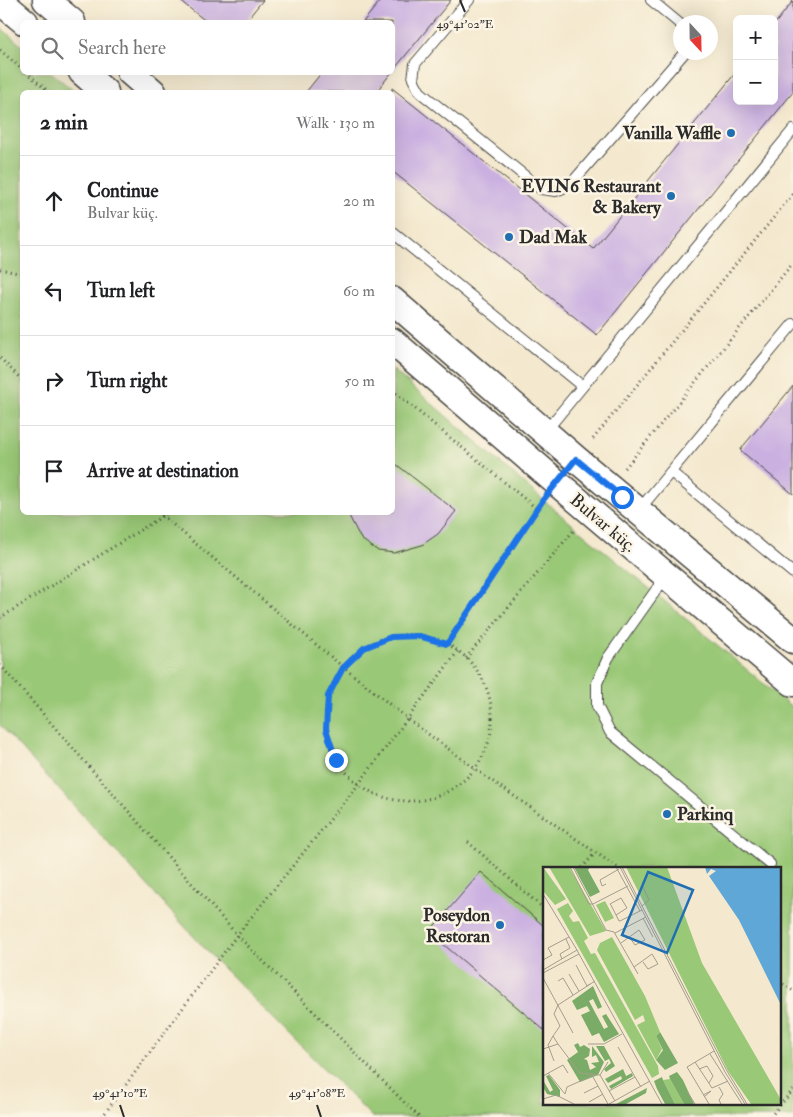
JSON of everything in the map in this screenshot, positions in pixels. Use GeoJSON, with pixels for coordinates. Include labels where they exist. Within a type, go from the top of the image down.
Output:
{"type":"FeatureCollection","features":[{"type":"Feature","properties":{"kind":"street"},"geometry":{"type":"LineString","coordinates":[[46,0],[70,20]]}},
{"type":"Feature","properties":{"kind":"street"},"geometry":{"type":"LineString","coordinates":[[0,1],[22,20]]}},
{"type":"Feature","properties":{"kind":"street"},"geometry":{"type":"LineString","coordinates":[[85,75],[103,90]]}},
{"type":"Feature","properties":{"kind":"street"},"geometry":{"type":"LineString","coordinates":[[133,75],[151,90]]}},
{"type":"Feature","properties":{"kind":"street","name":"Bulvar küç."},"geometry":{"type":"LineString","coordinates":[[395,303],[576,459],[793,640]]}},
{"type":"Feature","properties":{"kind":"street","name":"Bulvar küç."},"geometry":{"type":"LineString","coordinates":[[395,344],[557,484],[793,683]]}},
{"type":"Feature","properties":{"kind":"lane"},"geometry":{"type":"LineString","coordinates":[[469,0],[415,64],[413,80],[420,92],[541,189],[556,191],[570,185],[678,60]]}},
{"type":"Feature","properties":{"kind":"lane"},"geometry":{"type":"LineString","coordinates":[[656,2],[673,18]]}},
{"type":"Feature","properties":{"kind":"lane"},"geometry":{"type":"LineString","coordinates":[[545,432],[793,130]]}},
{"type":"Feature","properties":{"kind":"lane"},"geometry":{"type":"LineString","coordinates":[[395,234],[582,386]]}},
{"type":"Feature","properties":{"kind":"lane"},"geometry":{"type":"LineString","coordinates":[[639,511],[793,324]]}},
{"type":"Feature","properties":{"kind":"lane"},"geometry":{"type":"LineString","coordinates":[[671,472],[793,573]]}},
{"type":"Feature","properties":{"kind":"lane"},"geometry":{"type":"LineString","coordinates":[[666,576],[608,658],[597,683],[597,706],[610,732],[770,864]]}},
{"type":"Feature","properties":{"kind":"path"},"geometry":{"type":"LineString","coordinates":[[0,50],[20,67]]}},
{"type":"Feature","properties":{"kind":"path"},"geometry":{"type":"LineString","coordinates":[[29,75],[47,90]]}},
{"type":"Feature","properties":{"kind":"path"},"geometry":{"type":"LineString","coordinates":[[576,459],[793,194]]}},
{"type":"Feature","properties":{"kind":"path"},"geometry":{"type":"LineString","coordinates":[[622,472],[793,262]]}},
{"type":"Feature","properties":{"kind":"path"},"geometry":{"type":"LineString","coordinates":[[0,269],[20,274]]}},
{"type":"Feature","properties":{"kind":"path"},"geometry":{"type":"LineString","coordinates":[[0,358],[20,378]]}},
{"type":"Feature","properties":{"kind":"path"},"geometry":{"type":"LineString","coordinates":[[395,392],[537,509]]}},
{"type":"Feature","properties":{"kind":"path"},"geometry":{"type":"LineString","coordinates":[[447,644],[537,509],[557,484]]}},
{"type":"Feature","properties":{"kind":"path"},"geometry":{"type":"LineString","coordinates":[[0,618],[165,515]]}},
{"type":"Feature","properties":{"kind":"path"},"geometry":{"type":"LineString","coordinates":[[162,517],[343,668],[408,719],[475,769],[617,867]]}},
{"type":"Feature","properties":{"kind":"path"},"geometry":{"type":"LineString","coordinates":[[466,658],[576,527]]}},
{"type":"Feature","properties":{"kind":"path"},"geometry":{"type":"LineString","coordinates":[[419,636],[447,644],[458,651],[466,658],[484,682],[492,711],[489,742],[475,769],[451,791],[420,801],[387,799],[358,785],[336,760],[326,729],[328,696],[343,668],[364,648],[391,637],[419,636]]}},
{"type":"Feature","properties":{"kind":"path"},"geometry":{"type":"LineString","coordinates":[[102,1117],[237,935],[358,785],[458,651]]}},
{"type":"Feature","properties":{"kind":"path"},"geometry":{"type":"LineString","coordinates":[[0,665],[237,935],[419,1117]]}},
{"type":"Feature","properties":{"kind":"path"},"geometry":{"type":"LineString","coordinates":[[468,842],[543,908]]}},
{"type":"Feature","properties":{"kind":"path"},"geometry":{"type":"LineString","coordinates":[[583,867],[595,852]]}},
{"type":"Feature","properties":{"kind":"path"},"geometry":{"type":"LineString","coordinates":[[780,982],[793,991]]}},
{"type":"Feature","properties":{"kind":"path"},"geometry":{"type":"LineString","coordinates":[[770,1117],[793,1090]]}},
{"type":"Feature","properties":{"kind":"green space"},"geometry":{"type":"Polygon","coordinates":[[[0,27],[20,44],[20,75],[54,75],[73,90],[20,90],[20,515],[395,515],[395,372],[543,500],[793,708],[793,1117],[372,1117],[218,963],[0,725],[0,27]]]}},
{"type":"Feature","properties":{"kind":"building"},"geometry":{"type":"Polygon","coordinates":[[[179,0],[263,0],[247,20],[204,20],[179,0]]]}},
{"type":"Feature","properties":{"kind":"building"},"geometry":{"type":"Polygon","coordinates":[[[381,0],[451,0],[395,68],[395,20],[365,20],[381,0]]]}},
{"type":"Feature","properties":{"kind":"building"},"geometry":{"type":"Polygon","coordinates":[[[793,1],[793,92],[597,335],[395,173],[395,90],[593,249],[733,76],[733,105],[778,105],[778,20],[793,1]]]}},
{"type":"Feature","properties":{"kind":"building"},"geometry":{"type":"Polygon","coordinates":[[[320,75],[390,75],[378,90],[308,90],[320,75]]]}},
{"type":"Feature","properties":{"kind":"building"},"geometry":{"type":"Polygon","coordinates":[[[793,386],[793,494],[740,450],[793,386]]]}},
{"type":"Feature","properties":{"kind":"building"},"geometry":{"type":"Polygon","coordinates":[[[395,463],[456,511],[438,534],[422,545],[394,553],[378,551],[361,539],[349,515],[395,515],[395,463]]]}},
{"type":"Feature","properties":{"kind":"building"},"geometry":{"type":"Polygon","coordinates":[[[481,872],[543,925],[543,1029],[429,932],[481,872]]]}},
{"type":"Feature","properties":{"kind":"place","name":"Vanilla Waffle"},"geometry":{"type":"Point","coordinates":[731,133]}},
{"type":"Feature","properties":{"kind":"place","name":"EVIN6 Restaurant & Bakery"},"geometry":{"type":"Point","coordinates":[671,196]}},
{"type":"Feature","properties":{"kind":"place","name":"Dad Mak"},"geometry":{"type":"Point","coordinates":[509,237]}},
{"type":"Feature","properties":{"kind":"place","name":"Parkinq"},"geometry":{"type":"Point","coordinates":[667,814]}},
{"type":"Feature","properties":{"kind":"place","name":"Poseydon Restoran"},"geometry":{"type":"Point","coordinates":[500,925]}},
{"type":"Feature","properties":{"kind":"route"},"geometry":{"type":"LineString","coordinates":[[336,760],[326,729],[328,696],[343,668],[364,648],[391,637],[419,636],[447,644],[543,500],[576,459],[622,497]]}}]}
